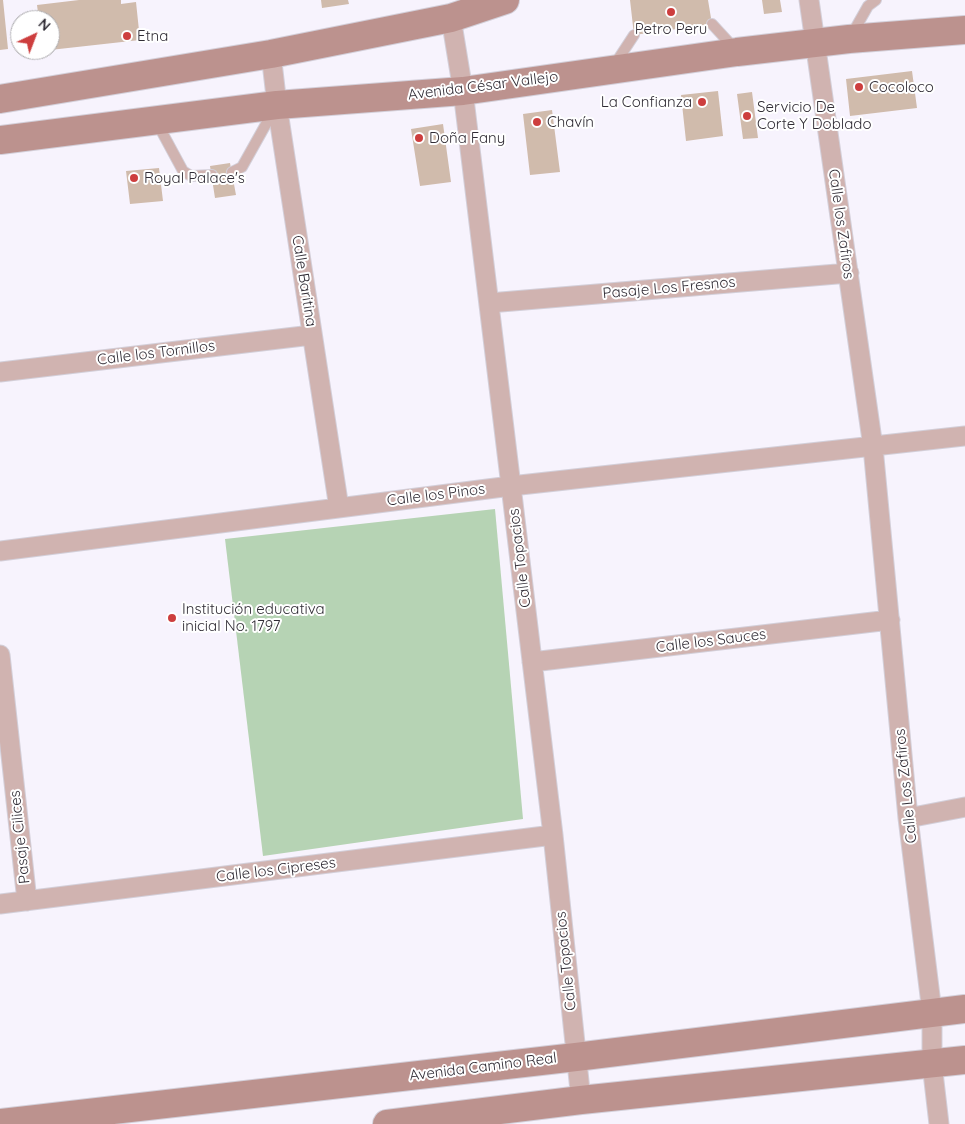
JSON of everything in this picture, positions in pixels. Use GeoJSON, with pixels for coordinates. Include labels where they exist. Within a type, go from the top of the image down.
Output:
{"type":"FeatureCollection","features":[{"type":"Feature","properties":{"kind":"street"},"geometry":{"type":"LineString","coordinates":[[0,99],[271,54],[451,18],[504,0]]}},
{"type":"Feature","properties":{"kind":"street","name":"Calle los Zafiros"},"geometry":{"type":"LineString","coordinates":[[809,0],[873,447]]}},
{"type":"Feature","properties":{"kind":"street","name":"Calle Topacios"},"geometry":{"type":"LineString","coordinates":[[451,18],[463,91],[511,486],[581,1100]]}},
{"type":"Feature","properties":{"kind":"street","name":"Avenida César Vallejo"},"geometry":{"type":"LineString","coordinates":[[0,140],[277,105],[463,91],[737,52],[849,39],[965,30]]}},
{"type":"Feature","properties":{"kind":"street","name":"Calle Baritina"},"geometry":{"type":"LineString","coordinates":[[271,54],[277,105],[339,508]]}},
{"type":"Feature","properties":{"kind":"street","name":"Pasaje Los Fresnos"},"geometry":{"type":"LineString","coordinates":[[489,303],[849,273]]}},
{"type":"Feature","properties":{"kind":"street","name":"Calle los Tornillos"},"geometry":{"type":"LineString","coordinates":[[0,372],[312,335]]}},
{"type":"Feature","properties":{"kind":"street"},"geometry":{"type":"LineString","coordinates":[[873,447],[965,436]]}},
{"type":"Feature","properties":{"kind":"street","name":"Calle los Pinos"},"geometry":{"type":"LineString","coordinates":[[0,551],[511,486],[873,447]]}},
{"type":"Feature","properties":{"kind":"street","name":"Calle Los Zafiros"},"geometry":{"type":"LineString","coordinates":[[873,447],[908,818],[932,1012],[932,1064],[939,1124]]}},
{"type":"Feature","properties":{"kind":"street","name":"Calle los Sauces"},"geometry":{"type":"LineString","coordinates":[[532,662],[890,620]]}},
{"type":"Feature","properties":{"kind":"street","name":"Pasaje Cilices"},"geometry":{"type":"LineString","coordinates":[[0,654],[27,901]]}},
{"type":"Feature","properties":{"kind":"street"},"geometry":{"type":"LineString","coordinates":[[908,818],[965,807]]}},
{"type":"Feature","properties":{"kind":"street","name":"Calle los Cipreses"},"geometry":{"type":"LineString","coordinates":[[0,904],[552,835]]}},
{"type":"Feature","properties":{"kind":"street","name":"Avenida Camino Real"},"geometry":{"type":"LineString","coordinates":[[0,1123],[576,1057],[965,1009]]}},
{"type":"Feature","properties":{"kind":"street"},"geometry":{"type":"LineString","coordinates":[[393,1124],[581,1100],[965,1060]]}},
{"type":"Feature","properties":{"kind":"lane"},"geometry":{"type":"LineString","coordinates":[[849,39],[870,2]]}},
{"type":"Feature","properties":{"kind":"lane"},"geometry":{"type":"LineString","coordinates":[[712,24],[737,52]]}},
{"type":"Feature","properties":{"kind":"lane"},"geometry":{"type":"LineString","coordinates":[[612,69],[634,35]]}},
{"type":"Feature","properties":{"kind":"lane"},"geometry":{"type":"LineString","coordinates":[[232,172],[242,167],[277,105]]}},
{"type":"Feature","properties":{"kind":"lane"},"geometry":{"type":"LineString","coordinates":[[155,120],[183,171],[191,176],[212,175]]}},
{"type":"Feature","properties":{"kind":"green space"},"geometry":{"type":"Polygon","coordinates":[[[495,509],[523,819],[263,856],[225,539],[495,509]]]}},
{"type":"Feature","properties":{"kind":"building"},"geometry":{"type":"Polygon","coordinates":[[[0,0],[3,0],[8,49],[0,50],[0,0]]]}},
{"type":"Feature","properties":{"kind":"building"},"geometry":{"type":"Polygon","coordinates":[[[79,0],[121,0],[121,4],[136,2],[140,40],[60,49],[60,10],[38,10],[37,5],[79,0]]]}},
{"type":"Feature","properties":{"kind":"building"},"geometry":{"type":"Polygon","coordinates":[[[321,0],[348,0],[349,4],[322,8],[321,0]]]}},
{"type":"Feature","properties":{"kind":"building","name":"Petro Peru"},"geometry":{"type":"Polygon","coordinates":[[[630,0],[708,0],[712,24],[634,35],[630,0]]]}},
{"type":"Feature","properties":{"kind":"building"},"geometry":{"type":"Polygon","coordinates":[[[762,0],[780,0],[782,12],[764,14],[762,0]]]}},
{"type":"Feature","properties":{"kind":"building"},"geometry":{"type":"Polygon","coordinates":[[[912,71],[917,108],[850,116],[846,79],[912,71]]]}},
{"type":"Feature","properties":{"kind":"building"},"geometry":{"type":"Polygon","coordinates":[[[718,91],[723,136],[686,141],[681,95],[718,91]]]}},
{"type":"Feature","properties":{"kind":"building","name":"Servicio De Corte Y Doblado"},"geometry":{"type":"Polygon","coordinates":[[[752,92],[758,138],[743,139],[737,94],[752,92]]]}},
{"type":"Feature","properties":{"kind":"building"},"geometry":{"type":"Polygon","coordinates":[[[552,110],[560,172],[530,175],[523,114],[552,110]]]}},
{"type":"Feature","properties":{"kind":"building"},"geometry":{"type":"Polygon","coordinates":[[[443,124],[451,182],[420,186],[411,129],[443,124]]]}},
{"type":"Feature","properties":{"kind":"building"},"geometry":{"type":"Polygon","coordinates":[[[230,163],[236,195],[215,198],[210,166],[230,163]]]}},
{"type":"Feature","properties":{"kind":"building"},"geometry":{"type":"Polygon","coordinates":[[[159,168],[163,201],[130,204],[126,171],[159,168]]]}},
{"type":"Feature","properties":{"kind":"place","name":"Petro Peru"},"geometry":{"type":"Point","coordinates":[671,12]}},
{"type":"Feature","properties":{"kind":"place","name":"Etna"},"geometry":{"type":"Point","coordinates":[127,36]}},
{"type":"Feature","properties":{"kind":"place","name":"Cocoloco"},"geometry":{"type":"Point","coordinates":[859,87]}},
{"type":"Feature","properties":{"kind":"place","name":"La Confianza"},"geometry":{"type":"Point","coordinates":[702,102]}},
{"type":"Feature","properties":{"kind":"place","name":"Servicio De Corte Y Doblado"},"geometry":{"type":"Point","coordinates":[747,116]}},
{"type":"Feature","properties":{"kind":"place","name":"Chavín"},"geometry":{"type":"Point","coordinates":[537,122]}},
{"type":"Feature","properties":{"kind":"place","name":"Doña Fany"},"geometry":{"type":"Point","coordinates":[419,138]}},
{"type":"Feature","properties":{"kind":"place","name":"Royal Palace's"},"geometry":{"type":"Point","coordinates":[134,178]}},
{"type":"Feature","properties":{"kind":"place","name":"Institución educativa inicial No. 1797"},"geometry":{"type":"Point","coordinates":[172,618]}}]}
